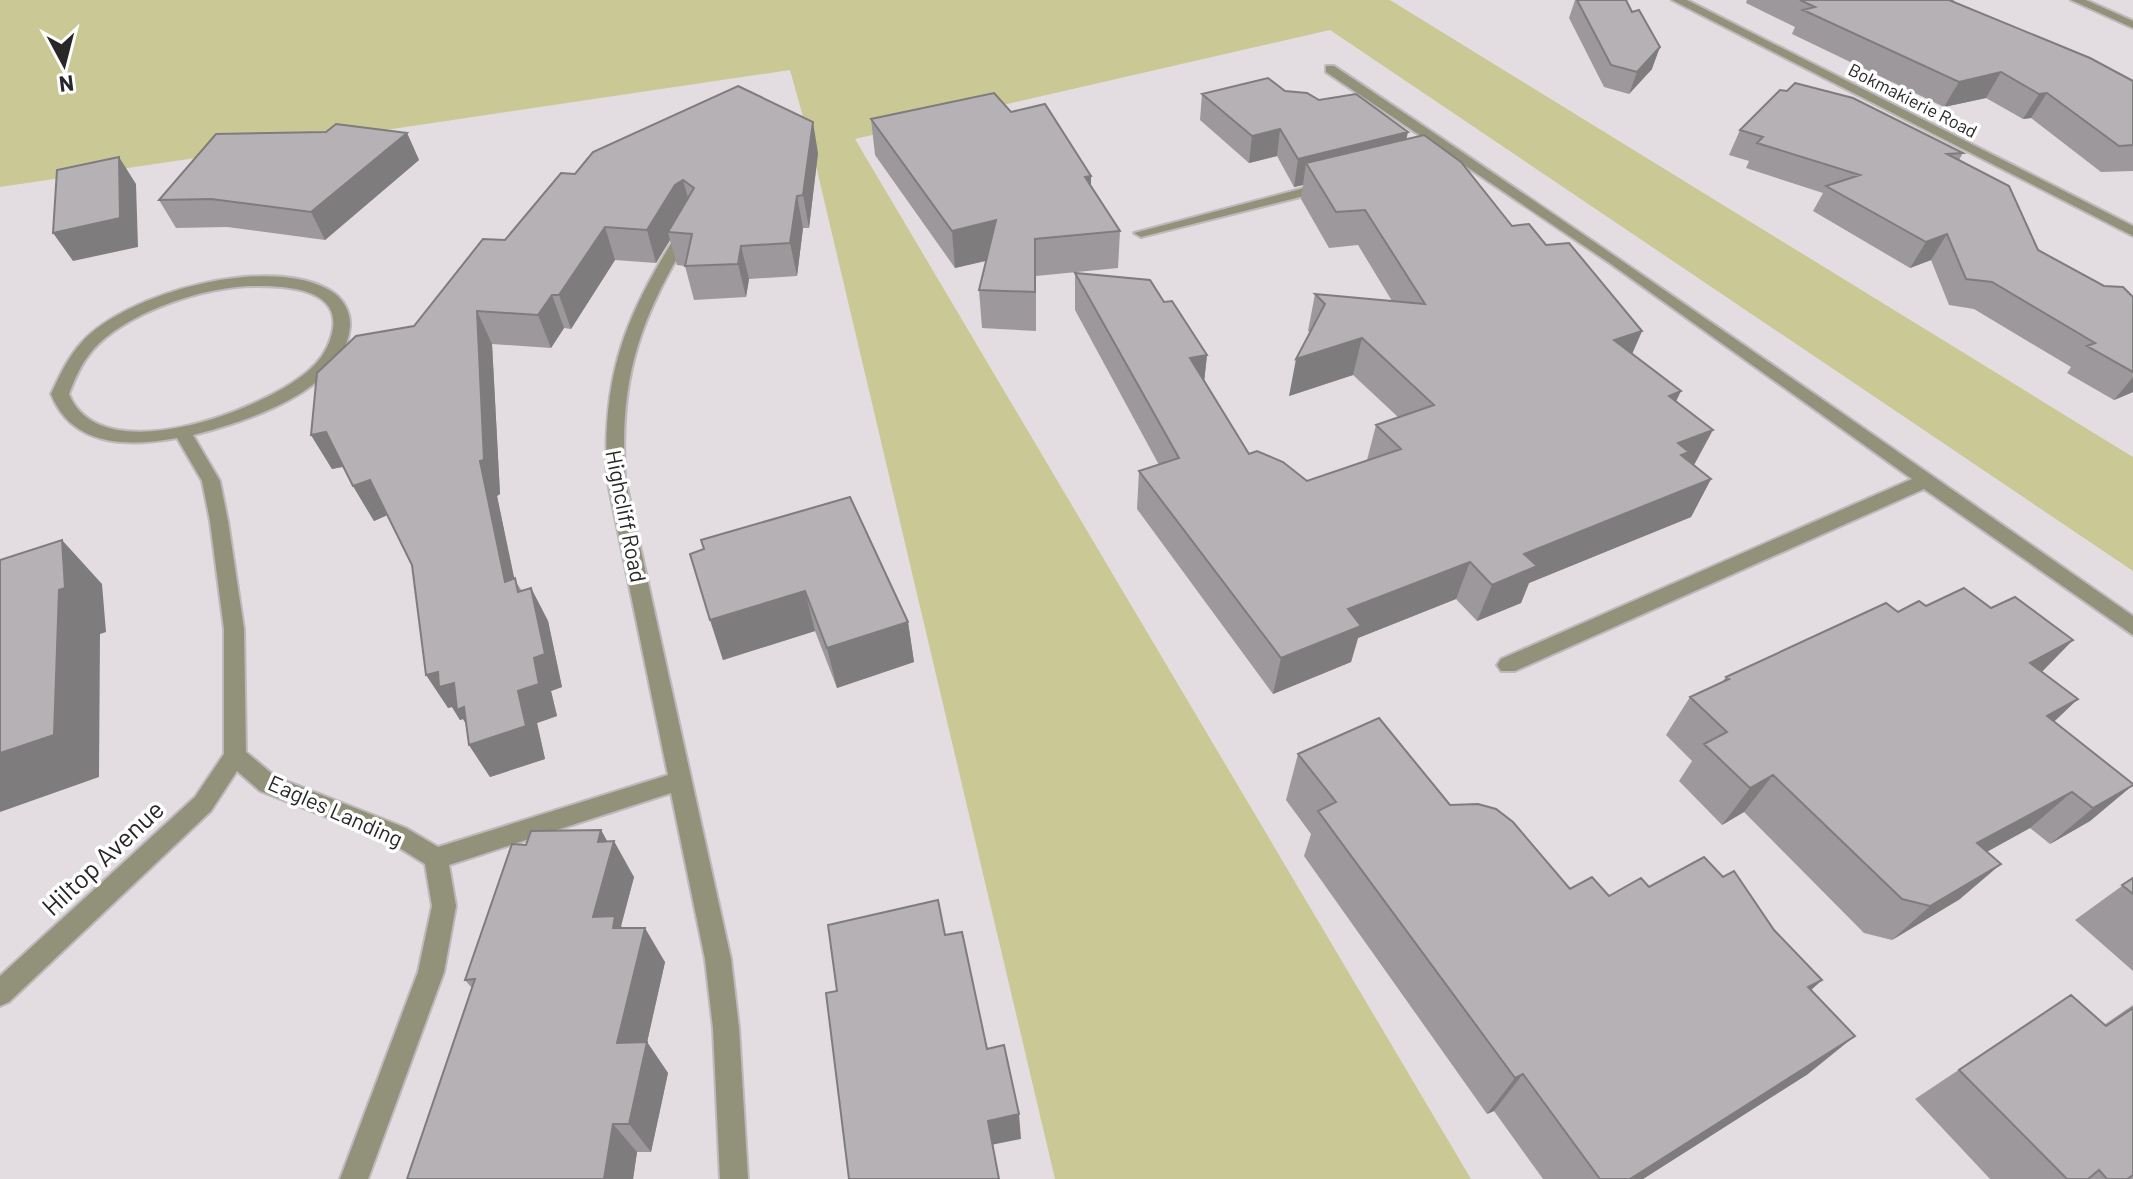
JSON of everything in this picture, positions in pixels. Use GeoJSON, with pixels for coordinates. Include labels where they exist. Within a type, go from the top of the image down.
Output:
{"type":"FeatureCollection","features":[{"type":"Feature","properties":{"kind":"street","name":"Bokmakierie Road"},"geometry":{"type":"LineString","coordinates":[[1678,0],[2133,232]]}},
{"type":"Feature","properties":{"kind":"street"},"geometry":{"type":"LineString","coordinates":[[2077,0],[2133,25]]}},
{"type":"Feature","properties":{"kind":"street"},"geometry":{"type":"LineString","coordinates":[[1330,69],[1448,155],[1927,480],[2133,627]]}},
{"type":"Feature","properties":{"kind":"street"},"geometry":{"type":"LineString","coordinates":[[1141,233],[1335,184]]}},
{"type":"Feature","properties":{"kind":"street","name":"Highcliff Road"},"geometry":{"type":"LineString","coordinates":[[693,219],[646,297],[625,354],[611,427],[616,478],[718,959],[726,1028],[734,1179]]}},
{"type":"Feature","properties":{"kind":"street"},"geometry":{"type":"LineString","coordinates":[[249,281],[287,282],[318,290],[338,305],[345,325],[337,349],[314,375],[278,400],[233,420],[183,433],[135,436],[96,431],[70,416],[60,394],[67,369],[88,344],[121,320],[162,301],[206,288],[249,281]]}},
{"type":"Feature","properties":{"kind":"street"},"geometry":{"type":"LineString","coordinates":[[183,433],[211,481],[219,521],[234,629],[235,756]]}},
{"type":"Feature","properties":{"kind":"street"},"geometry":{"type":"LineString","coordinates":[[1508,665],[1927,480]]}},
{"type":"Feature","properties":{"kind":"street","name":"Eagles Landing"},"geometry":{"type":"LineString","coordinates":[[235,756],[268,784],[398,835],[436,858]]}},
{"type":"Feature","properties":{"kind":"street","name":"Hiltop Avenue"},"geometry":{"type":"LineString","coordinates":[[0,993],[203,804],[235,756]]}},
{"type":"Feature","properties":{"kind":"street"},"geometry":{"type":"LineString","coordinates":[[354,1179],[431,972],[444,906],[436,858],[682,780]]}},
{"type":"Feature","properties":{"kind":"shaded area"},"geometry":{"type":"Polygon","coordinates":[[[0,0],[1390,0],[2133,457],[2133,571],[1330,30],[855,139],[1471,1179],[1055,1179],[812,149],[790,70],[0,187],[0,0]]]}},
{"type":"Feature","properties":{"kind":"building"},"geometry":{"type":"Polygon","coordinates":[[[1577,0],[1626,0],[1632,12],[1639,10],[1660,47],[1637,72],[1611,65],[1577,0]]]}},
{"type":"Feature","properties":{"kind":"building"},"geometry":{"type":"Polygon","coordinates":[[[1800,0],[1949,0],[2090,58],[2133,81],[2133,145],[2119,146],[2047,93],[2039,94],[2001,72],[1959,82],[1803,10],[1815,7],[1800,0]]]}},
{"type":"Feature","properties":{"kind":"building"},"geometry":{"type":"Polygon","coordinates":[[[1268,78],[1285,91],[1307,93],[1319,100],[1356,94],[1408,132],[1298,159],[1280,129],[1252,136],[1202,94],[1268,78]]]}},
{"type":"Feature","properties":{"kind":"building"},"geometry":{"type":"Polygon","coordinates":[[[1795,83],[1853,98],[1963,153],[1947,154],[2009,186],[2038,250],[2104,286],[2123,287],[2133,297],[2133,372],[2087,346],[2095,343],[1992,282],[1966,279],[1947,234],[1926,242],[1826,186],[1860,175],[1757,143],[1763,137],[1740,130],[1780,90],[1787,91],[1795,83]]]}},
{"type":"Feature","properties":{"kind":"building"},"geometry":{"type":"Polygon","coordinates":[[[738,86],[813,122],[803,195],[797,196],[790,243],[741,246],[738,264],[685,266],[692,234],[668,232],[694,188],[683,180],[675,185],[647,230],[605,227],[559,295],[552,295],[538,315],[477,311],[484,460],[480,461],[505,582],[515,578],[518,592],[531,588],[545,654],[534,658],[539,684],[518,691],[526,726],[469,745],[464,707],[457,710],[454,683],[439,687],[438,672],[426,675],[412,565],[370,480],[353,486],[326,432],[311,435],[317,373],[356,336],[414,326],[483,239],[505,240],[561,173],[575,174],[593,152],[738,86]]]}},
{"type":"Feature","properties":{"kind":"building"},"geometry":{"type":"Polygon","coordinates":[[[994,93],[1011,112],[1045,104],[1091,176],[1085,177],[1120,231],[1035,239],[1035,292],[979,290],[996,220],[952,231],[871,119],[994,93]]]}},
{"type":"Feature","properties":{"kind":"building"},"geometry":{"type":"Polygon","coordinates":[[[336,124],[407,133],[311,212],[211,199],[159,200],[216,134],[326,132],[336,124]]]}},
{"type":"Feature","properties":{"kind":"building"},"geometry":{"type":"Polygon","coordinates":[[[1424,135],[1461,162],[1512,226],[1529,224],[1546,245],[1569,243],[1642,331],[1614,340],[1681,391],[1669,396],[1713,430],[1678,443],[1689,452],[1681,455],[1711,479],[1524,554],[1537,566],[1492,585],[1470,562],[1348,609],[1361,626],[1281,658],[1139,471],[1179,458],[1075,273],[1150,280],[1164,302],[1172,301],[1207,355],[1190,358],[1249,454],[1257,451],[1283,462],[1307,481],[1401,449],[1376,425],[1434,405],[1362,338],[1296,359],[1325,304],[1315,294],[1425,304],[1365,210],[1336,212],[1306,163],[1424,135]]]}},
{"type":"Feature","properties":{"kind":"building"},"geometry":{"type":"Polygon","coordinates":[[[119,157],[120,218],[53,233],[57,170],[119,157]]]}},
{"type":"Feature","properties":{"kind":"building"},"geometry":{"type":"Polygon","coordinates":[[[850,497],[908,622],[827,648],[805,591],[710,620],[690,554],[704,549],[701,540],[850,497]]]}},
{"type":"Feature","properties":{"kind":"building"},"geometry":{"type":"Polygon","coordinates":[[[62,540],[65,588],[59,590],[54,735],[0,753],[0,560],[62,540]]]}},
{"type":"Feature","properties":{"kind":"building"},"geometry":{"type":"Polygon","coordinates":[[[1964,588],[1991,608],[2015,597],[2073,640],[2030,663],[2078,699],[2047,716],[2133,785],[2093,808],[2072,792],[1977,843],[2001,864],[1930,906],[1902,899],[1773,775],[1750,788],[1704,744],[1727,732],[1690,697],[1729,679],[1726,677],[1886,603],[1898,612],[1919,601],[1926,606],[1964,588]]]}},
{"type":"Feature","properties":{"kind":"building"},"geometry":{"type":"Polygon","coordinates":[[[1379,718],[1450,805],[1478,804],[1496,809],[1513,822],[1570,889],[1592,877],[1609,896],[1641,878],[1649,887],[1704,857],[1723,877],[1734,871],[1774,930],[1822,980],[1808,987],[1855,1036],[1630,1179],[1600,1179],[1523,1074],[1515,1078],[1318,811],[1336,802],[1298,754],[1379,718]]]}},
{"type":"Feature","properties":{"kind":"building"},"geometry":{"type":"Polygon","coordinates":[[[601,830],[598,842],[614,841],[593,917],[615,916],[613,928],[645,928],[617,1043],[647,1042],[629,1124],[613,1124],[604,1179],[407,1179],[475,979],[465,980],[512,844],[526,845],[531,831],[601,830]]]}},
{"type":"Feature","properties":{"kind":"building"},"geometry":{"type":"Polygon","coordinates":[[[2133,878],[2133,894],[2122,885],[2133,878]]]}},
{"type":"Feature","properties":{"kind":"building"},"geometry":{"type":"Polygon","coordinates":[[[938,900],[945,935],[962,932],[987,1049],[1004,1045],[1019,1114],[988,1121],[999,1179],[849,1179],[826,993],[837,991],[828,925],[938,900]]]}},
{"type":"Feature","properties":{"kind":"building"},"geometry":{"type":"Polygon","coordinates":[[[2071,995],[2106,1026],[2133,1008],[2133,1175],[2127,1179],[2107,1179],[2099,1170],[2088,1179],[2067,1179],[1959,1070],[2071,995]]]}}]}
